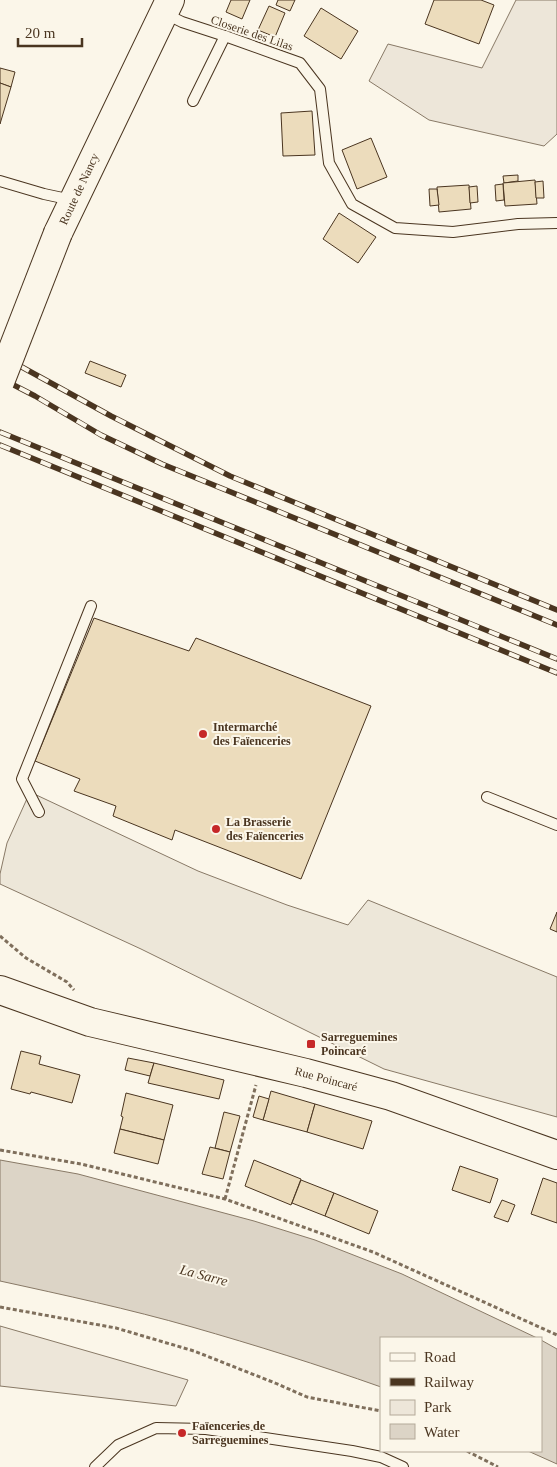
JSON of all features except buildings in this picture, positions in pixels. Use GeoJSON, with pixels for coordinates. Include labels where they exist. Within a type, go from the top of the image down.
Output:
{"type":"FeatureCollection","features":[{"type":"Feature","properties":{"kind":"main road","name":"Route de Nancy"},"geometry":{"type":"LineString","coordinates":[[0,382],[58,233],[166,6]]}},
{"type":"Feature","properties":{"kind":"main road","name":"Rue Poincaré"},"geometry":{"type":"LineString","coordinates":[[0,990],[90,1022]]}},
{"type":"Feature","properties":{"kind":"main road","name":"Rue Poincaré"},"geometry":{"type":"LineString","coordinates":[[0,1008],[90,1022],[306,1073],[391,1096],[557,1155]]}},
{"type":"Feature","properties":{"kind":"lane","name":"Closerie des Lilas"},"geometry":{"type":"LineString","coordinates":[[166,6],[182,22],[300,63],[320,89],[329,163],[352,204],[394,228],[453,232],[518,224],[557,223]]}},
{"type":"Feature","properties":{"kind":"lane"},"geometry":{"type":"LineString","coordinates":[[193,101],[225,36]]}},
{"type":"Feature","properties":{"kind":"lane"},"geometry":{"type":"LineString","coordinates":[[0,181],[73,200]]}},
{"type":"Feature","properties":{"kind":"lane"},"geometry":{"type":"LineString","coordinates":[[39,812],[22,779],[91,606]]}},
{"type":"Feature","properties":{"kind":"lane"},"geometry":{"type":"LineString","coordinates":[[487,796],[557,824]]}},
{"type":"Feature","properties":{"kind":"lane"},"geometry":{"type":"LineString","coordinates":[[95,1467],[118,1445],[156,1428],[206,1428],[352,1451],[381,1457],[403,1467]]}},
{"type":"Feature","properties":{"kind":"path"},"geometry":{"type":"LineString","coordinates":[[0,936],[26,958],[67,982],[79,995]]}},
{"type":"Feature","properties":{"kind":"path"},"geometry":{"type":"LineString","coordinates":[[225,1199],[262,1063]]}},
{"type":"Feature","properties":{"kind":"path"},"geometry":{"type":"LineString","coordinates":[[0,1150],[82,1164],[225,1199],[373,1252],[557,1335]]}},
{"type":"Feature","properties":{"kind":"path"},"geometry":{"type":"LineString","coordinates":[[0,1307],[116,1328],[194,1350],[307,1397],[380,1411]]}},
{"type":"Feature","properties":{"kind":"path"},"geometry":{"type":"LineString","coordinates":[[469,1452],[498,1467]]}},
{"type":"Feature","properties":{"kind":"green space"},"geometry":{"type":"Polygon","coordinates":[[[516,0],[557,0],[557,134],[544,146],[429,120],[369,81],[388,44],[482,68],[516,0]]]}},
{"type":"Feature","properties":{"kind":"green space"},"geometry":{"type":"Polygon","coordinates":[[[0,1326],[188,1380],[176,1406],[0,1386],[0,1326]]]}},
{"type":"Feature","properties":{"kind":"shaded area"},"geometry":{"type":"Polygon","coordinates":[[[30,792],[198,871],[287,905],[348,925],[368,900],[557,977],[557,1117],[384,1069],[141,949],[0,884],[0,874],[7,843],[30,792]]]}},
{"type":"Feature","properties":{"kind":"water","name":"La Sarre"},"geometry":{"type":"Polygon","coordinates":[[[0,1160],[78,1174],[254,1221],[315,1240],[402,1274],[535,1337],[380,1337],[380,1387],[192,1327],[120,1308],[0,1281],[0,1160]]]}},
{"type":"Feature","properties":{"kind":"water"},"geometry":{"type":"Polygon","coordinates":[[[542,1341],[557,1349],[557,1464],[530,1452],[542,1452],[542,1341]]]}},
{"type":"Feature","properties":{"kind":"railway"},"geometry":{"type":"LineString","coordinates":[[0,355],[111,416],[230,476],[557,610]]}},
{"type":"Feature","properties":{"kind":"railway"},"geometry":{"type":"LineString","coordinates":[[0,378],[35,396],[101,435],[162,464],[557,625]]}},
{"type":"Feature","properties":{"kind":"railway"},"geometry":{"type":"LineString","coordinates":[[0,432],[557,659]]}},
{"type":"Feature","properties":{"kind":"railway"},"geometry":{"type":"LineString","coordinates":[[0,445],[557,673]]}},
{"type":"Feature","properties":{"kind":"place","name":"Intermarché des Faïenceries"},"geometry":{"type":"Point","coordinates":[203,734]}},
{"type":"Feature","properties":{"kind":"place","name":"La Brasserie des Faïenceries"},"geometry":{"type":"Point","coordinates":[216,829]}},
{"type":"Feature","properties":{"kind":"place","name":"Sarreguemines Poincaré"},"geometry":{"type":"Point","coordinates":[311,1044]}},
{"type":"Feature","properties":{"kind":"place","name":"Faïenceries de Sarreguemines"},"geometry":{"type":"Point","coordinates":[182,1433]}}]}
